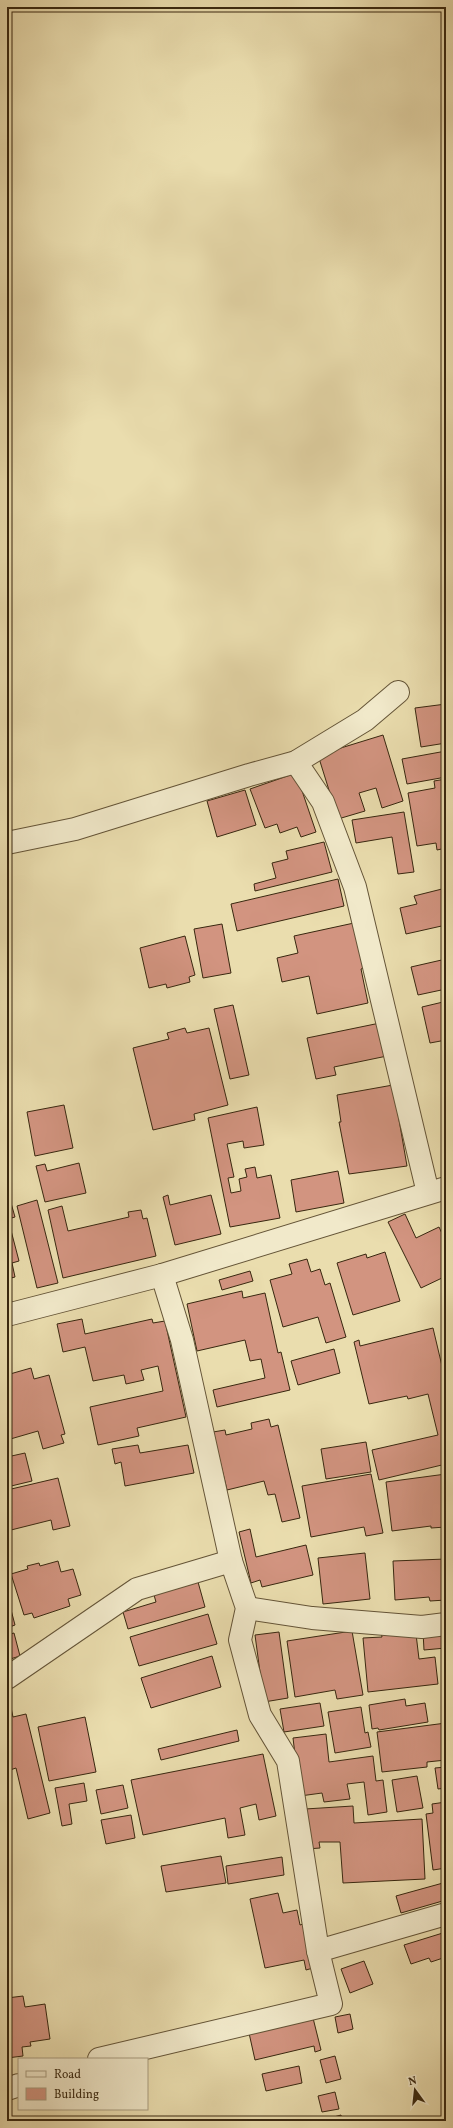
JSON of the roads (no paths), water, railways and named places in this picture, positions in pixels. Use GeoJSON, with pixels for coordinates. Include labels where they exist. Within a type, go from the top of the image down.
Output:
{"type":"FeatureCollection","features":[{"type":"Feature","properties":{"kind":"street"},"geometry":{"type":"LineString","coordinates":[[7,844],[75,829],[296,762],[365,720],[398,692]]}},
{"type":"Feature","properties":{"kind":"street"},"geometry":{"type":"LineString","coordinates":[[7,1315],[162,1275],[437,1190],[355,887],[323,802],[296,762]]}},
{"type":"Feature","properties":{"kind":"street"},"geometry":{"type":"LineString","coordinates":[[103,2058],[331,2004],[318,1951],[288,1760],[260,1715],[240,1640],[247,1608],[231,1561],[182,1340],[162,1275]]}},
{"type":"Feature","properties":{"kind":"street"},"geometry":{"type":"LineString","coordinates":[[7,1678],[137,1589],[231,1561]]}},
{"type":"Feature","properties":{"kind":"street"},"geometry":{"type":"LineString","coordinates":[[247,1608],[312,1618],[351,1622],[422,1627],[446,1624]]}},
{"type":"Feature","properties":{"kind":"street"},"geometry":{"type":"LineString","coordinates":[[318,1951],[446,1914]]}},
{"type":"Feature","properties":{"kind":"street"},"geometry":{"type":"LineString","coordinates":[[7,2089],[18,2085]]}}]}
